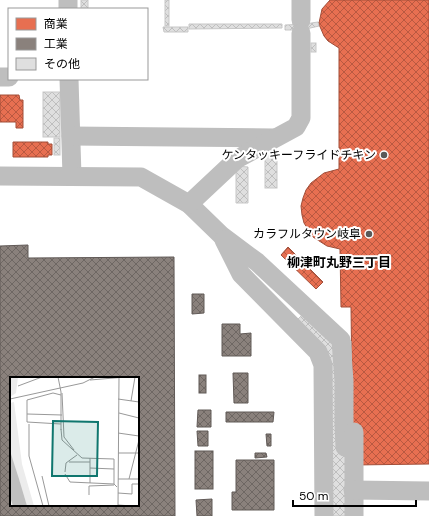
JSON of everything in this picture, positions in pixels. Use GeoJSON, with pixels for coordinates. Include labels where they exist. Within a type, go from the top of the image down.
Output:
{"type":"FeatureCollection","features":[{"type":"Feature","properties":{"kind":"lane"},"geometry":{"type":"LineString","coordinates":[[189,204],[237,159],[296,127],[301,118],[301,0]]}},
{"type":"Feature","properties":{"kind":"lane"},"geometry":{"type":"LineString","coordinates":[[69,80],[72,176]]}},
{"type":"Feature","properties":{"kind":"lane"},"geometry":{"type":"LineString","coordinates":[[71,136],[276,138]]}},
{"type":"Feature","properties":{"kind":"lane"},"geometry":{"type":"LineString","coordinates":[[0,176],[141,177],[189,204],[309,325],[330,357],[344,449]]}},
{"type":"Feature","properties":{"kind":"lane"},"geometry":{"type":"LineString","coordinates":[[225,242],[257,262],[341,340],[344,381],[346,516]]}},
{"type":"Feature","properties":{"kind":"lane"},"geometry":{"type":"LineString","coordinates":[[225,242],[268,258],[318,309],[337,332],[347,349],[354,379],[354,516]]}},
{"type":"Feature","properties":{"kind":"lane"},"geometry":{"type":"LineString","coordinates":[[225,242],[241,274],[318,352],[323,365],[324,516]]}},
{"type":"Feature","properties":{"kind":"lane"},"geometry":{"type":"LineString","coordinates":[[333,516],[332,458],[344,449]]}},
{"type":"Feature","properties":{"kind":"lane"},"geometry":{"type":"LineString","coordinates":[[354,490],[429,491]]}},
{"type":"Feature","properties":{"kind":"building: 商業","name":"カラフルタウン岐阜"},"geometry":{"type":"Polygon","coordinates":[[[330,0],[429,0],[429,464],[353,465],[351,307],[341,307],[340,249],[327,246],[313,237],[304,223],[301,206],[306,190],[311,183],[324,173],[339,169],[339,48],[328,41],[324,36],[318,22],[319,23],[322,9],[330,0]]]}},
{"type":"Feature","properties":{"kind":"building: 商業"},"geometry":{"type":"Polygon","coordinates":[[[0,95],[19,95],[20,100],[23,100],[23,128],[16,128],[16,122],[0,122],[0,95]]]}},
{"type":"Feature","properties":{"kind":"building: 商業"},"geometry":{"type":"Polygon","coordinates":[[[13,142],[48,142],[48,144],[52,144],[52,155],[48,155],[48,157],[13,157],[13,142]]]}},
{"type":"Feature","properties":{"kind":"building: 商業"},"geometry":{"type":"Polygon","coordinates":[[[288,247],[323,282],[316,289],[281,255],[288,247]]]}},
{"type":"Feature","properties":{"kind":"building: 工業"},"geometry":{"type":"Polygon","coordinates":[[[28,245],[28,258],[174,257],[175,516],[0,516],[0,246],[28,245]]]}},
{"type":"Feature","properties":{"kind":"building: 工業"},"geometry":{"type":"Polygon","coordinates":[[[192,294],[204,294],[204,313],[192,314],[192,294]]]}},
{"type":"Feature","properties":{"kind":"building: 工業"},"geometry":{"type":"Polygon","coordinates":[[[222,324],[240,324],[240,334],[251,333],[251,356],[222,356],[222,324]]]}},
{"type":"Feature","properties":{"kind":"building: 工業"},"geometry":{"type":"Polygon","coordinates":[[[233,373],[248,373],[248,403],[234,403],[233,373]]]}},
{"type":"Feature","properties":{"kind":"building: 工業"},"geometry":{"type":"Polygon","coordinates":[[[199,375],[206,375],[206,393],[199,393],[199,375]]]}},
{"type":"Feature","properties":{"kind":"building: 工業"},"geometry":{"type":"Polygon","coordinates":[[[198,410],[211,410],[211,427],[197,427],[198,410]]]}},
{"type":"Feature","properties":{"kind":"building: 工業"},"geometry":{"type":"Polygon","coordinates":[[[226,412],[274,412],[273,422],[226,422],[226,412]]]}},
{"type":"Feature","properties":{"kind":"building: 工業"},"geometry":{"type":"Polygon","coordinates":[[[197,431],[208,431],[208,446],[198,446],[197,431]]]}},
{"type":"Feature","properties":{"kind":"building: 工業"},"geometry":{"type":"Polygon","coordinates":[[[266,434],[271,434],[271,446],[267,446],[266,434]]]}},
{"type":"Feature","properties":{"kind":"building: 工業"},"geometry":{"type":"Polygon","coordinates":[[[195,451],[213,451],[213,489],[195,489],[195,451]]]}},
{"type":"Feature","properties":{"kind":"building: 工業"},"geometry":{"type":"Polygon","coordinates":[[[255,453],[266,453],[267,457],[255,458],[255,453]]]}},
{"type":"Feature","properties":{"kind":"building: 工業"},"geometry":{"type":"Polygon","coordinates":[[[236,460],[274,460],[274,510],[232,510],[232,492],[236,492],[236,460]]]}},
{"type":"Feature","properties":{"kind":"building: 工業"},"geometry":{"type":"Polygon","coordinates":[[[212,499],[212,516],[197,516],[196,500],[212,499]]]}},
{"type":"Feature","properties":{"kind":"building: その他"},"geometry":{"type":"Polygon","coordinates":[[[81,0],[88,0],[88,8],[81,8],[81,0]]]}},
{"type":"Feature","properties":{"kind":"building: その他"},"geometry":{"type":"Polygon","coordinates":[[[165,0],[169,0],[169,26],[165,26],[165,0]]]}},
{"type":"Feature","properties":{"kind":"building: その他"},"geometry":{"type":"Polygon","coordinates":[[[318,22],[319,26],[306,29],[305,24],[318,22]]]}},
{"type":"Feature","properties":{"kind":"building: その他"},"geometry":{"type":"Polygon","coordinates":[[[189,24],[282,24],[282,28],[189,29],[189,24]]]}},
{"type":"Feature","properties":{"kind":"building: その他"},"geometry":{"type":"Polygon","coordinates":[[[308,24],[308,30],[285,30],[285,25],[308,24]]]}},
{"type":"Feature","properties":{"kind":"building: その他"},"geometry":{"type":"Polygon","coordinates":[[[163,27],[188,27],[188,32],[164,32],[163,27]]]}},
{"type":"Feature","properties":{"kind":"building: その他"},"geometry":{"type":"Polygon","coordinates":[[[311,43],[316,43],[316,52],[311,52],[311,43]]]}},
{"type":"Feature","properties":{"kind":"building: その他"},"geometry":{"type":"Polygon","coordinates":[[[43,92],[60,92],[60,137],[43,137],[43,92]]]}},
{"type":"Feature","properties":{"kind":"building: その他"},"geometry":{"type":"Polygon","coordinates":[[[54,138],[60,138],[60,155],[54,155],[54,138]]]}},
{"type":"Feature","properties":{"kind":"building: その他"},"geometry":{"type":"Polygon","coordinates":[[[265,151],[277,151],[277,188],[265,188],[265,151]]]}},
{"type":"Feature","properties":{"kind":"building: その他"},"geometry":{"type":"Polygon","coordinates":[[[236,166],[248,167],[248,203],[236,203],[236,166]]]}},
{"type":"Feature","properties":{"kind":"building: その他"},"geometry":{"type":"Polygon","coordinates":[[[313,304],[351,341],[353,465],[356,516],[326,516],[325,367],[295,322],[313,304]]]}},
{"type":"Feature","properties":{"kind":"place","name":"ケンタッキーフライドチキン"},"geometry":{"type":"Point","coordinates":[384,155]}},
{"type":"Feature","properties":{"kind":"place","name":"カラフルタウン岐阜"},"geometry":{"type":"Point","coordinates":[369,234]}},
{"type":"Feature","properties":{"kind":"district","name":"柳津町丸野三丁目"},"geometry":{"type":"Point","coordinates":[339,262]}}]}
